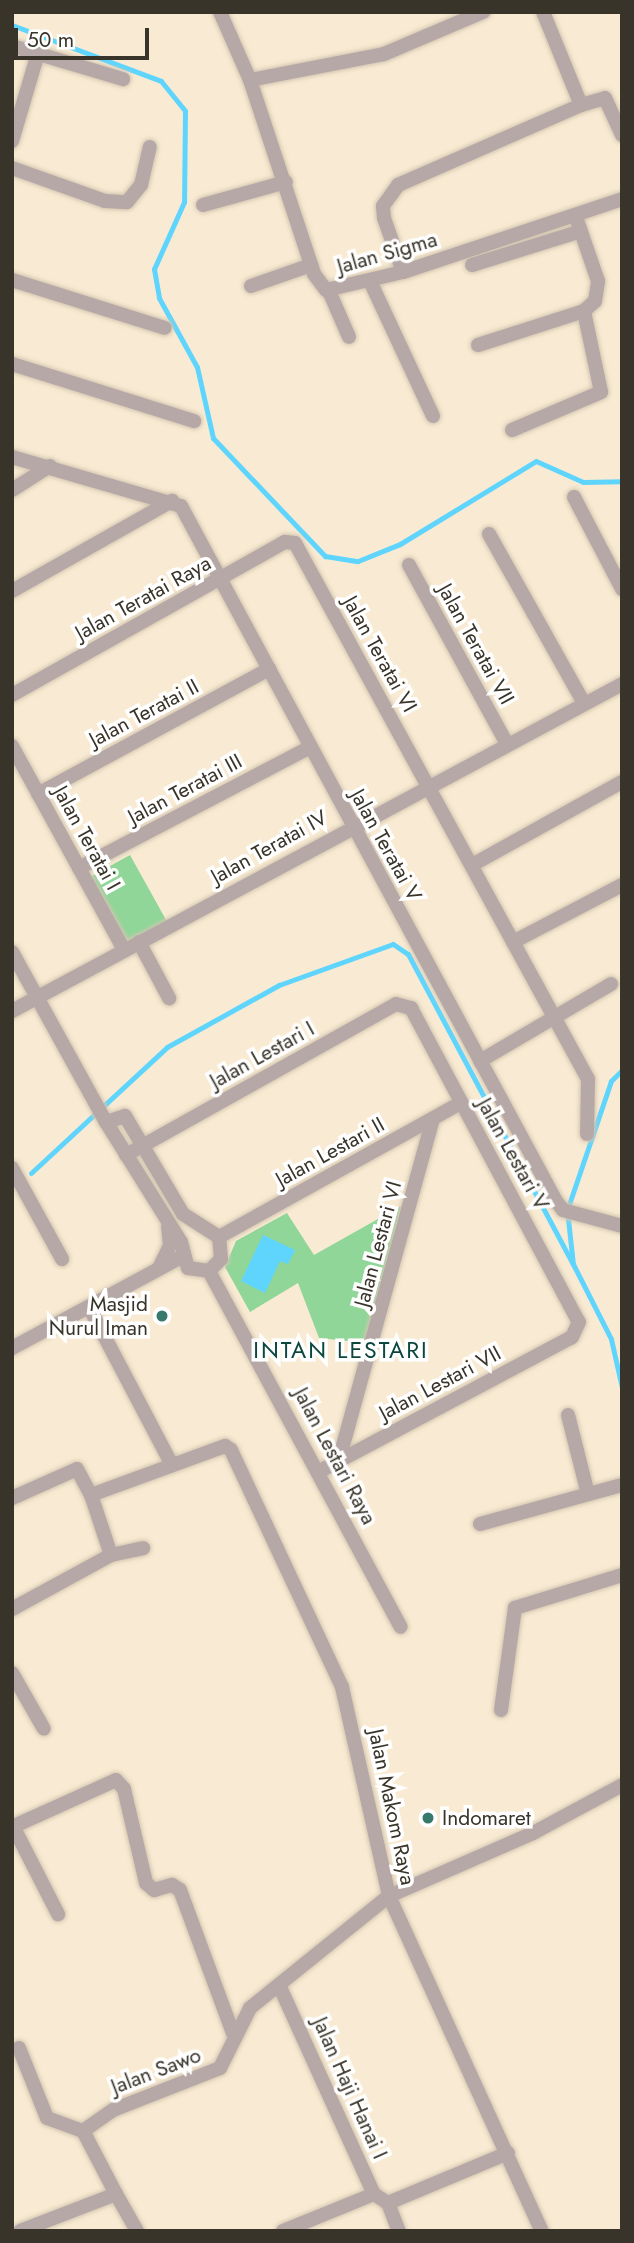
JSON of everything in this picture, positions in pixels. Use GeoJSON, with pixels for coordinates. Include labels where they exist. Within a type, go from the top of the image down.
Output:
{"type":"FeatureCollection","features":[{"type":"Feature","properties":{"kind":"street","name":"Jalan Sigma"},"geometry":{"type":"LineString","coordinates":[[220,12],[250,80],[286,182],[311,265],[329,291],[578,225],[622,199]]}},
{"type":"Feature","properties":{"kind":"street"},"geometry":{"type":"LineString","coordinates":[[250,80],[384,54],[483,12]]}},
{"type":"Feature","properties":{"kind":"street"},"geometry":{"type":"LineString","coordinates":[[543,12],[581,105]]}},
{"type":"Feature","properties":{"kind":"street"},"geometry":{"type":"LineString","coordinates":[[12,46],[123,79]]}},
{"type":"Feature","properties":{"kind":"street"},"geometry":{"type":"LineString","coordinates":[[12,141],[38,53]]}},
{"type":"Feature","properties":{"kind":"street"},"geometry":{"type":"LineString","coordinates":[[403,272],[384,218],[383,206],[398,185],[581,105],[606,98],[622,135]]}},
{"type":"Feature","properties":{"kind":"street"},"geometry":{"type":"LineString","coordinates":[[12,168],[105,201],[127,202],[141,185],[150,147]]}},
{"type":"Feature","properties":{"kind":"street"},"geometry":{"type":"LineString","coordinates":[[203,205],[286,182]]}},
{"type":"Feature","properties":{"kind":"street"},"geometry":{"type":"LineString","coordinates":[[472,265],[578,225],[599,290],[584,311],[478,345]]}},
{"type":"Feature","properties":{"kind":"street"},"geometry":{"type":"LineString","coordinates":[[251,286],[311,265]]}},
{"type":"Feature","properties":{"kind":"street"},"geometry":{"type":"LineString","coordinates":[[12,280],[165,328]]}},
{"type":"Feature","properties":{"kind":"street"},"geometry":{"type":"LineString","coordinates":[[370,281],[433,416]]}},
{"type":"Feature","properties":{"kind":"street"},"geometry":{"type":"LineString","coordinates":[[329,291],[349,337]]}},
{"type":"Feature","properties":{"kind":"street"},"geometry":{"type":"LineString","coordinates":[[512,430],[601,392],[584,311]]}},
{"type":"Feature","properties":{"kind":"street"},"geometry":{"type":"LineString","coordinates":[[12,364],[194,421]]}},
{"type":"Feature","properties":{"kind":"street"},"geometry":{"type":"LineString","coordinates":[[12,457],[172,501]]}},
{"type":"Feature","properties":{"kind":"street"},"geometry":{"type":"LineString","coordinates":[[12,490],[50,466]]}},
{"type":"Feature","properties":{"kind":"street"},"geometry":{"type":"LineString","coordinates":[[574,497],[622,589]]}},
{"type":"Feature","properties":{"kind":"street"},"geometry":{"type":"LineString","coordinates":[[12,591],[172,501]]}},
{"type":"Feature","properties":{"kind":"street","name":"Jalan Teratai V"},"geometry":{"type":"LineString","coordinates":[[172,501],[181,506],[351,826],[563,1210],[599,1223],[622,1226]]}},
{"type":"Feature","properties":{"kind":"street"},"geometry":{"type":"LineString","coordinates":[[489,534],[584,703]]}},
{"type":"Feature","properties":{"kind":"street","name":"Jalan Teratai Raya"},"geometry":{"type":"LineString","coordinates":[[12,695],[285,542],[295,543]]}},
{"type":"Feature","properties":{"kind":"street","name":"Jalan Teratai VI"},"geometry":{"type":"LineString","coordinates":[[295,543],[588,1079],[587,1134]]}},
{"type":"Feature","properties":{"kind":"street","name":"Jalan Teratai VII"},"geometry":{"type":"LineString","coordinates":[[409,565],[506,742]]}},
{"type":"Feature","properties":{"kind":"street","name":"Jalan Teratai II"},"geometry":{"type":"LineString","coordinates":[[38,794],[269,669]]}},
{"type":"Feature","properties":{"kind":"street","name":"Jalan Teratai IV"},"geometry":{"type":"LineString","coordinates":[[12,1011],[506,742],[622,684]]}},
{"type":"Feature","properties":{"kind":"street","name":"Jalan Teratai I"},"geometry":{"type":"LineString","coordinates":[[12,746],[124,950]]}},
{"type":"Feature","properties":{"kind":"street","name":"Jalan Teratai III"},"geometry":{"type":"LineString","coordinates":[[79,868],[310,747]]}},
{"type":"Feature","properties":{"kind":"street"},"geometry":{"type":"LineString","coordinates":[[472,865],[622,782]]}},
{"type":"Feature","properties":{"kind":"street"},"geometry":{"type":"LineString","coordinates":[[513,942],[622,885]]}},
{"type":"Feature","properties":{"kind":"street"},"geometry":{"type":"LineString","coordinates":[[139,942],[169,998]]}},
{"type":"Feature","properties":{"kind":"street"},"geometry":{"type":"LineString","coordinates":[[12,951],[101,1113],[180,1242],[181,1257],[193,1271],[209,1270],[221,1259],[219,1237],[183,1214],[125,1116],[101,1113]]}},
{"type":"Feature","properties":{"kind":"street"},"geometry":{"type":"LineString","coordinates":[[480,1061],[611,984]]}},
{"type":"Feature","properties":{"kind":"street","name":"Jalan Lestari V"},"geometry":{"type":"LineString","coordinates":[[402,1003],[461,1103],[576,1315],[577,1329]]}},
{"type":"Feature","properties":{"kind":"street","name":"Jalan Lestari I"},"geometry":{"type":"LineString","coordinates":[[126,1155],[402,1003]]}},
{"type":"Feature","properties":{"kind":"street","name":"Jalan Lestari II"},"geometry":{"type":"LineString","coordinates":[[219,1237],[461,1103]]}},
{"type":"Feature","properties":{"kind":"street","name":"Jalan Lestari VI"},"geometry":{"type":"LineString","coordinates":[[339,1460],[432,1119]]}},
{"type":"Feature","properties":{"kind":"street"},"geometry":{"type":"LineString","coordinates":[[12,1168],[62,1259]]}},
{"type":"Feature","properties":{"kind":"street"},"geometry":{"type":"LineString","coordinates":[[159,1268],[170,1245],[167,1222]]}},
{"type":"Feature","properties":{"kind":"street"},"geometry":{"type":"LineString","coordinates":[[12,1348],[181,1257]]}},
{"type":"Feature","properties":{"kind":"street","name":"Jalan Lestari Raya"},"geometry":{"type":"LineString","coordinates":[[209,1270],[320,1471],[401,1627]]}},
{"type":"Feature","properties":{"kind":"street"},"geometry":{"type":"LineString","coordinates":[[89,1307],[172,1465],[91,1495]]}},
{"type":"Feature","properties":{"kind":"street","name":"Jalan Lestari VII"},"geometry":{"type":"LineString","coordinates":[[320,1471],[577,1329]]}},
{"type":"Feature","properties":{"kind":"street"},"geometry":{"type":"LineString","coordinates":[[568,1415],[588,1494]]}},
{"type":"Feature","properties":{"kind":"street","name":"Jalan Makom Raya"},"geometry":{"type":"LineString","coordinates":[[172,1465],[225,1446],[231,1450],[342,1687],[389,1896],[542,2231]]}},
{"type":"Feature","properties":{"kind":"street"},"geometry":{"type":"LineString","coordinates":[[12,1498],[77,1469],[91,1495],[111,1555]]}},
{"type":"Feature","properties":{"kind":"street"},"geometry":{"type":"LineString","coordinates":[[480,1524],[622,1485]]}},
{"type":"Feature","properties":{"kind":"street"},"geometry":{"type":"LineString","coordinates":[[12,1609],[111,1555],[143,1548]]}},
{"type":"Feature","properties":{"kind":"street"},"geometry":{"type":"LineString","coordinates":[[501,1710],[515,1608],[622,1575]]}},
{"type":"Feature","properties":{"kind":"street"},"geometry":{"type":"LineString","coordinates":[[12,1673],[44,1729]]}},
{"type":"Feature","properties":{"kind":"street"},"geometry":{"type":"LineString","coordinates":[[58,1914],[13,1828],[116,1780],[124,1789],[146,1884],[153,1890],[172,1885],[180,1890],[233,2033]]}},
{"type":"Feature","properties":{"kind":"street","name":"Jalan Sawo"},"geometry":{"type":"LineString","coordinates":[[83,2131],[162,2089],[210,2076],[232,2050],[233,2033],[279,1985],[389,1896],[533,1833],[622,1785]]}},
{"type":"Feature","properties":{"kind":"street","name":"Jalan Haji Hanai I"},"geometry":{"type":"LineString","coordinates":[[279,1985],[374,2194]]}},
{"type":"Feature","properties":{"kind":"street"},"geometry":{"type":"LineString","coordinates":[[19,2048],[47,2118],[83,2131],[137,2231]]}},
{"type":"Feature","properties":{"kind":"street"},"geometry":{"type":"LineString","coordinates":[[388,2203],[508,2153]]}},
{"type":"Feature","properties":{"kind":"street"},"geometry":{"type":"LineString","coordinates":[[20,2231],[116,2194]]}},
{"type":"Feature","properties":{"kind":"street"},"geometry":{"type":"LineString","coordinates":[[283,2231],[374,2194],[388,2203],[399,2231]]}},
{"type":"Feature","properties":{"kind":"green space"},"geometry":{"type":"Polygon","coordinates":[[[130,855],[167,922],[129,944],[92,876],[130,855]]]}},
{"type":"Feature","properties":{"kind":"green space"},"geometry":{"type":"Polygon","coordinates":[[[401,1206],[366,1343],[319,1338],[298,1283],[250,1312],[225,1267],[236,1241],[287,1213],[314,1255],[401,1206]]]}},
{"type":"Feature","properties":{"kind":"water"},"geometry":{"type":"Polygon","coordinates":[[[263,1235],[295,1250],[288,1264],[280,1261],[265,1293],[241,1281],[263,1235]]]}},
{"type":"Feature","properties":{"kind":"waterway"},"geometry":{"type":"LineString","coordinates":[[12,25],[161,81],[185,111],[184,202],[154,269],[159,298],[197,367],[213,438],[325,556],[358,561],[400,544],[536,461],[583,482],[622,481]]}},
{"type":"Feature","properties":{"kind":"waterway"},"geometry":{"type":"LineString","coordinates":[[31,1173],[167,1047],[279,985],[393,944],[408,954],[573,1264]]}},
{"type":"Feature","properties":{"kind":"waterway"},"geometry":{"type":"LineString","coordinates":[[622,971],[622,1015]]}},
{"type":"Feature","properties":{"kind":"waterway"},"geometry":{"type":"LineString","coordinates":[[622,1070],[611,1081],[567,1210],[573,1264],[611,1339],[622,1388]]}},
{"type":"Feature","properties":{"kind":"place","name":"Masjid Nurul Iman"},"geometry":{"type":"Point","coordinates":[162,1316]}},
{"type":"Feature","properties":{"kind":"place","name":"Indomaret"},"geometry":{"type":"Point","coordinates":[428,1818]}},
{"type":"Feature","properties":{"kind":"district","name":"INTAN LESTARI"},"geometry":{"type":"Point","coordinates":[341,1350]}}]}
